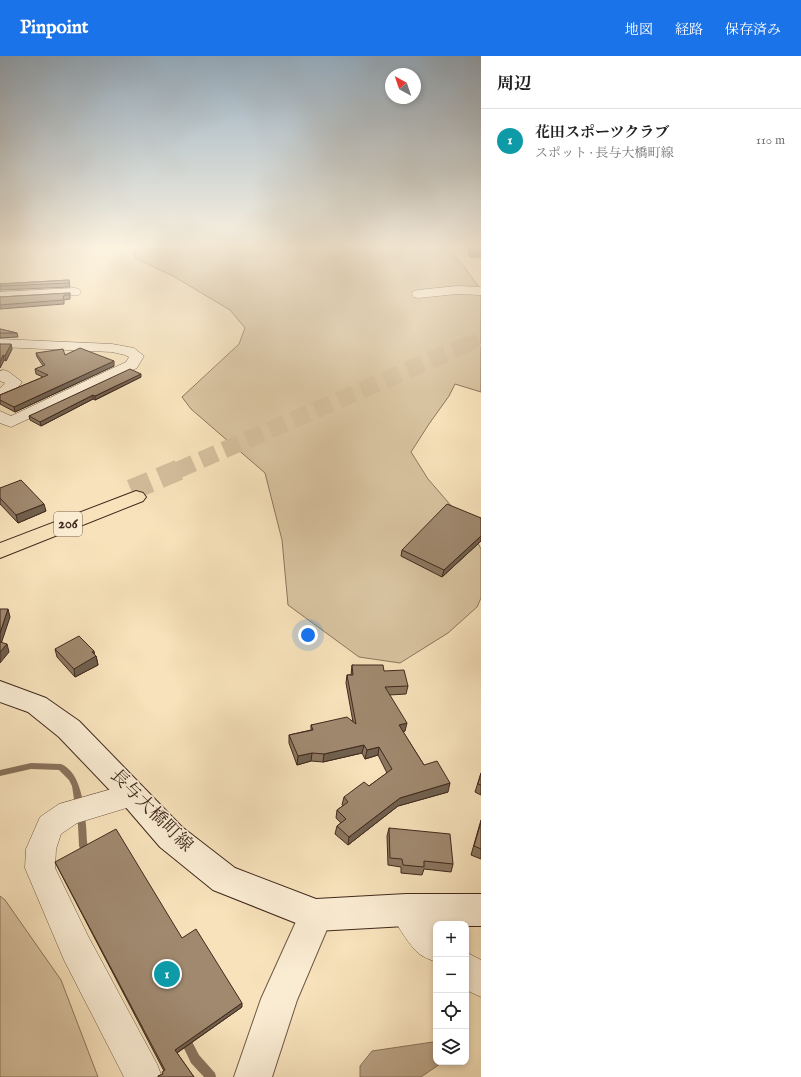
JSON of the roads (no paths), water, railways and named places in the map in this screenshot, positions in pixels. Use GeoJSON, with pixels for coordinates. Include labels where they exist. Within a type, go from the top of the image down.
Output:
{"type":"FeatureCollection","features":[{"type":"Feature","properties":{"kind":"highway","name":"206"},"geometry":{"type":"LineString","coordinates":[[0,543],[133,493],[0,551]]}},
{"type":"Feature","properties":{"kind":"main road","name":"長与大橋町線"},"geometry":{"type":"LineString","coordinates":[[0,691],[36,706],[69,729],[134,795],[171,837],[224,878],[316,915],[406,910],[481,910]]}},
{"type":"Feature","properties":{"kind":"main road"},"geometry":{"type":"LineString","coordinates":[[253,1077],[279,1000],[316,915]]}},
{"type":"Feature","properties":{"kind":"street"},"geometry":{"type":"LineString","coordinates":[[0,296],[25,295]]}},
{"type":"Feature","properties":{"kind":"street"},"geometry":{"type":"LineString","coordinates":[[0,343],[112,348],[129,350],[137,356],[132,365],[11,422],[0,416]]}},
{"type":"Feature","properties":{"kind":"street"},"geometry":{"type":"LineString","coordinates":[[0,376],[4,375],[14,382],[8,390],[0,393]]}},
{"type":"Feature","properties":{"kind":"street"},"geometry":{"type":"LineString","coordinates":[[134,795],[82,809],[50,826],[41,849],[40,868],[76,948],[144,1077]]}},
{"type":"Feature","properties":{"kind":"street"},"geometry":{"type":"LineString","coordinates":[[406,910],[428,940],[433,944]]}},
{"type":"Feature","properties":{"kind":"street"},"geometry":{"type":"LineString","coordinates":[[469,971],[481,980]]}},
{"type":"Feature","properties":{"kind":"waterway"},"geometry":{"type":"LineString","coordinates":[[0,773],[31,766],[61,767],[72,778],[76,786],[82,825],[83,846],[86,853]]}},
{"type":"Feature","properties":{"kind":"waterway"},"geometry":{"type":"LineString","coordinates":[[184,1038],[195,1059],[211,1077]]}},
{"type":"Feature","properties":{"kind":"tunnel"},"geometry":{"type":"LineString","coordinates":[[466,345],[481,339]]}},
{"type":"Feature","properties":{"kind":"tunnel"},"geometry":{"type":"LineString","coordinates":[[178,470],[468,344]]}},
{"type":"Feature","properties":{"kind":"tunnel"},"geometry":{"type":"LineString","coordinates":[[131,490],[181,469]]}},
{"type":"Feature","properties":{"kind":"place","name":"花田スポーツクラブ"},"geometry":{"type":"Point","coordinates":[167,974]}}]}
